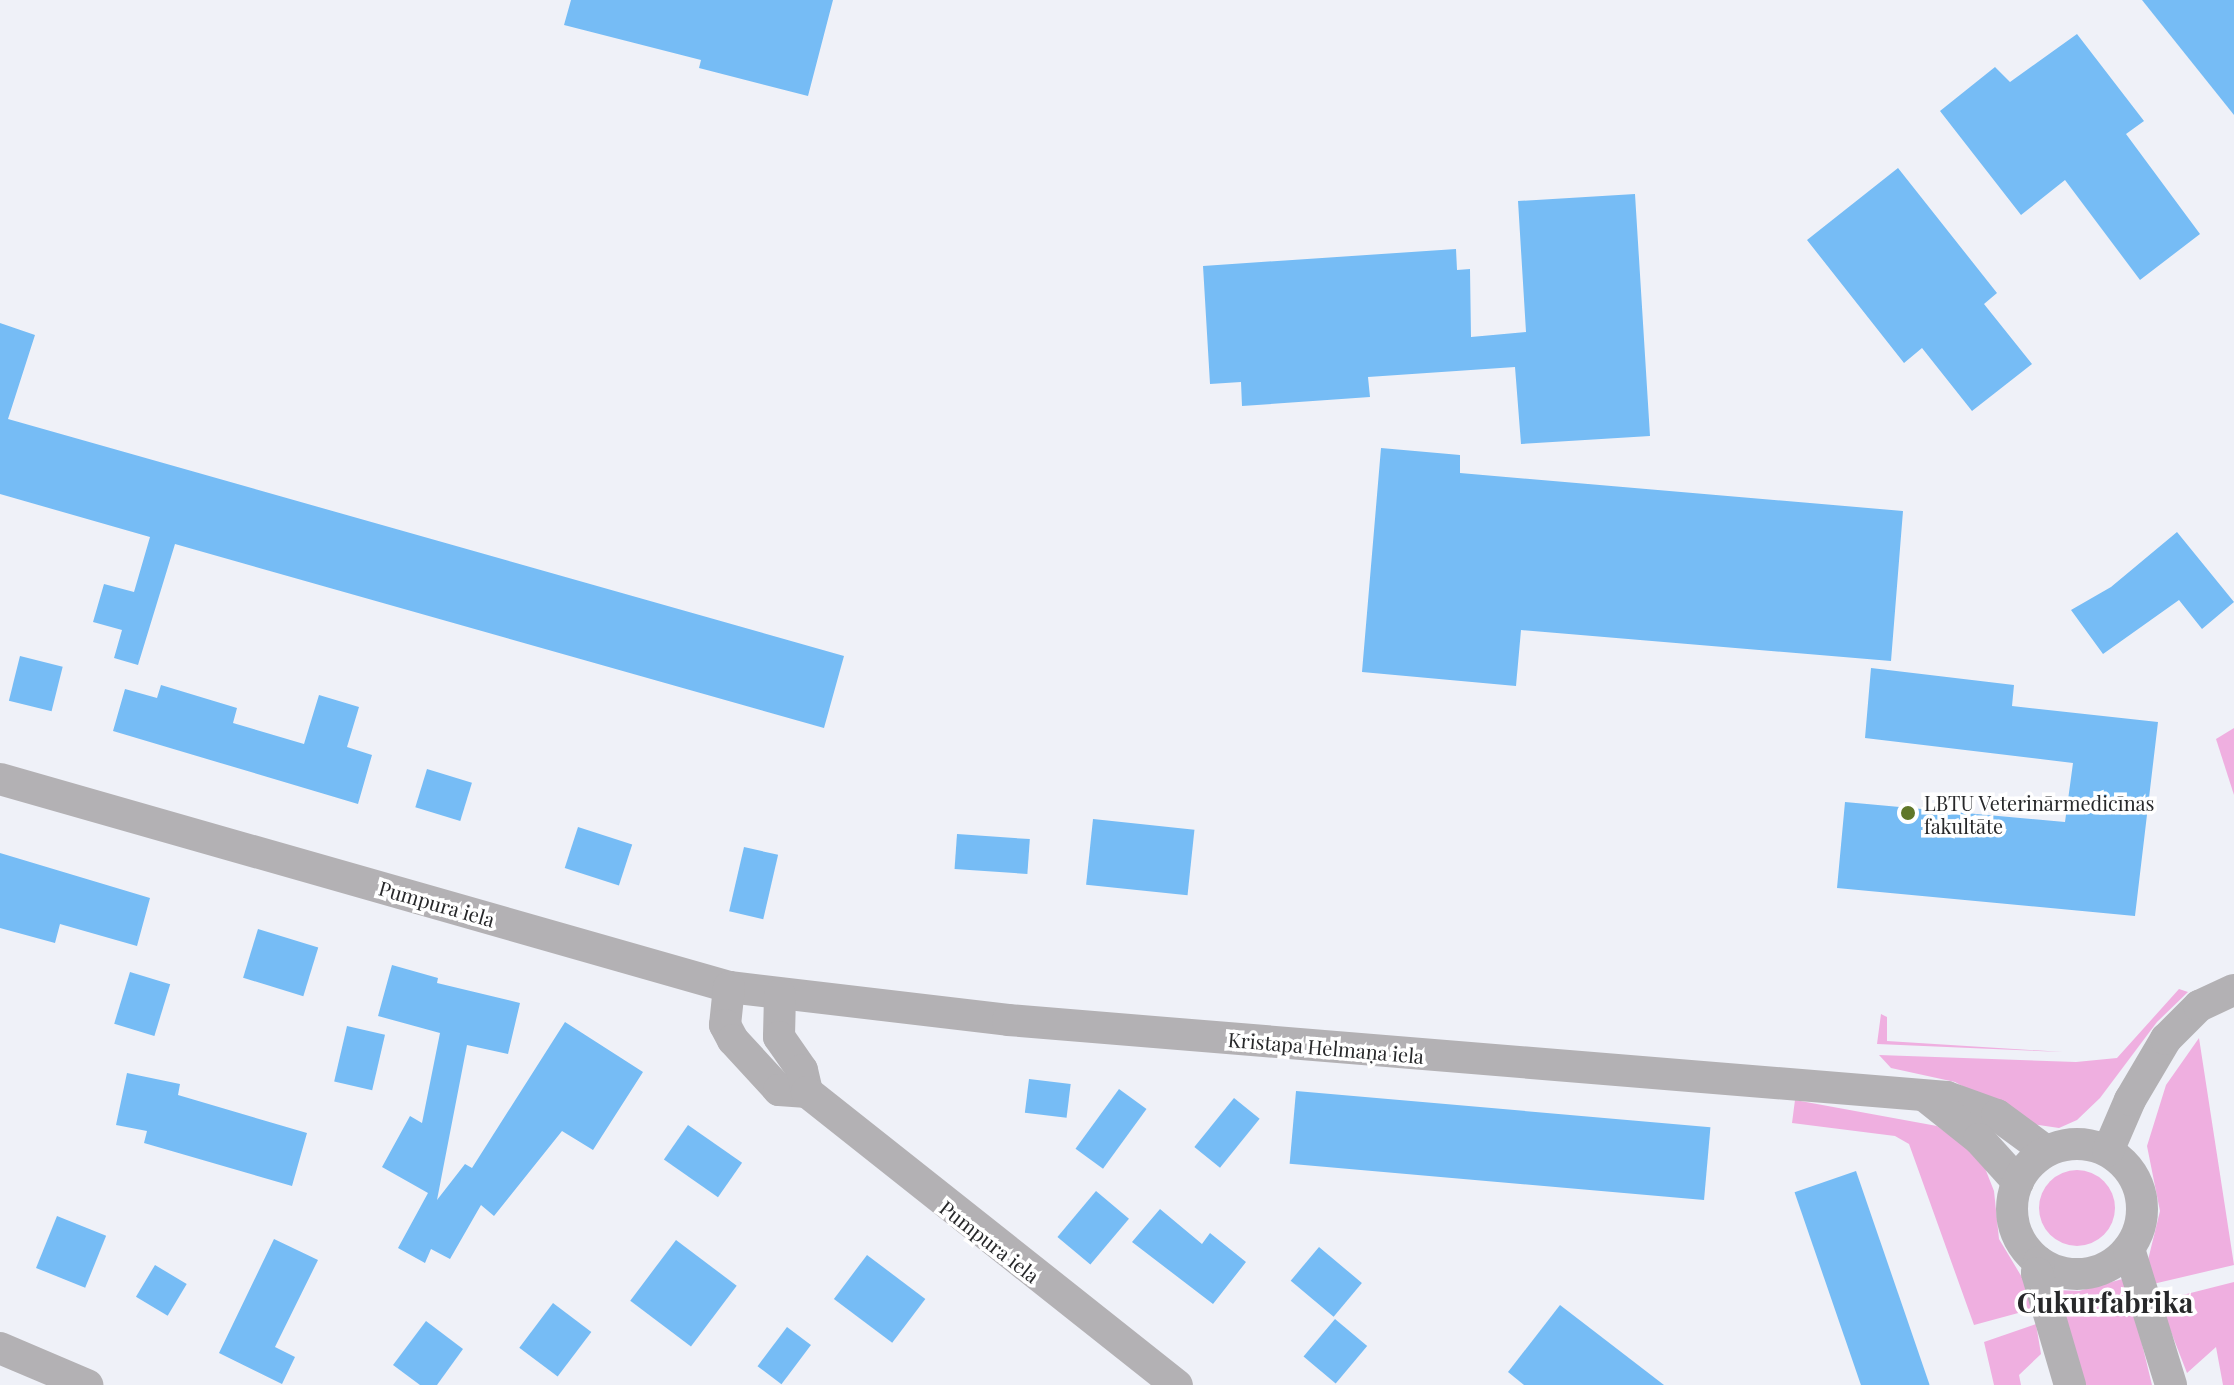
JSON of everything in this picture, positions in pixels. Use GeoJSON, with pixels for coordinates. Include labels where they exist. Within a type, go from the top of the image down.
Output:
{"type":"FeatureCollection","features":[{"type":"Feature","properties":{"kind":"street","name":"Pumpura iela"},"geometry":{"type":"LineString","coordinates":[[0,779],[729,987],[725,1025],[733,1040],[779,1090],[807,1092],[1177,1385]]}},
{"type":"Feature","properties":{"kind":"street","name":"Kristapa Helmaņa iela"},"geometry":{"type":"LineString","coordinates":[[729,987],[1008,1020],[1969,1101],[2046,1151]]}},
{"type":"Feature","properties":{"kind":"street"},"geometry":{"type":"LineString","coordinates":[[2108,1151],[2130,1100],[2166,1039],[2199,1006],[2234,990]]}},
{"type":"Feature","properties":{"kind":"street","name":"Pumpura iela"},"geometry":{"type":"LineString","coordinates":[[780,995],[779,1037],[802,1070],[807,1092]]}},
{"type":"Feature","properties":{"kind":"street"},"geometry":{"type":"LineString","coordinates":[[1925,1096],[1989,1149],[2018,1182]]}},
{"type":"Feature","properties":{"kind":"street"},"geometry":{"type":"LineString","coordinates":[[2066,1144],[2108,1151],[2138,1184],[2141,1218],[2129,1249],[2111,1266],[2087,1274],[2061,1273],[2039,1262],[2019,1240],[2012,1211],[2018,1182],[2046,1151],[2066,1144]]}},
{"type":"Feature","properties":{"kind":"street"},"geometry":{"type":"LineString","coordinates":[[2129,1249],[2171,1385]]}},
{"type":"Feature","properties":{"kind":"street"},"geometry":{"type":"LineString","coordinates":[[2039,1262],[2037,1273],[2070,1385]]}},
{"type":"Feature","properties":{"kind":"street"},"geometry":{"type":"LineString","coordinates":[[0,1348],[87,1385]]}},
{"type":"Feature","properties":{"kind":"shaded area"},"geometry":{"type":"Polygon","coordinates":[[[2234,728],[2234,795],[2216,739],[2234,728]]]}},
{"type":"Feature","properties":{"kind":"shaded area"},"geometry":{"type":"Polygon","coordinates":[[[2179,989],[2188,992],[2157,1022],[2100,1098],[2077,1120],[2059,1128],[2032,1124],[1955,1082],[1891,1068],[1879,1055],[2076,1062],[2117,1058],[2179,989]]]}},
{"type":"Feature","properties":{"kind":"shaded area"},"geometry":{"type":"Polygon","coordinates":[[[1881,1014],[1887,1017],[1887,1041],[2063,1052],[1877,1044],[1881,1014]]]}},
{"type":"Feature","properties":{"kind":"shaded area"},"geometry":{"type":"Polygon","coordinates":[[[2199,1038],[2234,1265],[2153,1284],[2148,1260],[2160,1211],[2147,1146],[2166,1085],[2199,1038]]]}},
{"type":"Feature","properties":{"kind":"shaded area"},"geometry":{"type":"Polygon","coordinates":[[[1795,1100],[1937,1126],[1981,1158],[1994,1191],[1999,1239],[2026,1284],[2033,1309],[1974,1325],[1909,1144],[1895,1136],[1792,1123],[1795,1100]]]}},
{"type":"Feature","properties":{"kind":"shaded area"},"geometry":{"type":"Polygon","coordinates":[[[2077,1170],[2091,1173],[2104,1181],[2112,1194],[2115,1208],[2112,1222],[2104,1235],[2091,1243],[2077,1246],[2063,1243],[2050,1235],[2042,1222],[2039,1208],[2042,1194],[2050,1181],[2063,1173],[2077,1170]]]}},
{"type":"Feature","properties":{"kind":"shaded area"},"geometry":{"type":"Polygon","coordinates":[[[2126,1278],[2152,1385],[2084,1385],[2056,1290],[2079,1291],[2126,1278]]]}},
{"type":"Feature","properties":{"kind":"shaded area"},"geometry":{"type":"Polygon","coordinates":[[[2234,1282],[2234,1385],[2223,1385],[2216,1347],[2187,1373],[2159,1301],[2234,1282]]]}},
{"type":"Feature","properties":{"kind":"shaded area"},"geometry":{"type":"Polygon","coordinates":[[[2036,1324],[2041,1354],[2019,1375],[2021,1385],[1994,1385],[1984,1342],[2036,1324]]]}},
{"type":"Feature","properties":{"kind":"building"},"geometry":{"type":"Polygon","coordinates":[[[571,0],[833,0],[808,96],[699,68],[701,60],[564,25],[571,0]]]}},
{"type":"Feature","properties":{"kind":"building"},"geometry":{"type":"Polygon","coordinates":[[[2142,0],[2234,0],[2234,115],[2142,0]]]}},
{"type":"Feature","properties":{"kind":"building"},"geometry":{"type":"Polygon","coordinates":[[[2077,34],[2144,121],[2126,134],[2200,234],[2140,280],[2065,180],[2021,215],[1940,111],[1995,67],[2010,82],[2077,34]]]}},
{"type":"Feature","properties":{"kind":"building"},"geometry":{"type":"Polygon","coordinates":[[[1898,168],[1997,293],[1984,304],[2032,364],[1972,411],[1922,348],[1904,363],[1807,240],[1898,168]]]}},
{"type":"Feature","properties":{"kind":"building"},"geometry":{"type":"Polygon","coordinates":[[[1635,194],[1650,436],[1521,444],[1515,367],[1368,377],[1370,397],[1242,406],[1241,382],[1210,384],[1203,266],[1456,249],[1457,270],[1470,269],[1471,337],[1526,332],[1518,201],[1635,194]]]}},
{"type":"Feature","properties":{"kind":"building"},"geometry":{"type":"Polygon","coordinates":[[[0,323],[35,335],[8,419],[844,656],[824,728],[175,544],[138,665],[114,658],[122,630],[93,622],[104,584],[134,592],[150,537],[0,494],[0,323]]]}},
{"type":"Feature","properties":{"kind":"building"},"geometry":{"type":"Polygon","coordinates":[[[1381,448],[1460,455],[1460,473],[1903,511],[1891,661],[1521,630],[1516,686],[1362,672],[1381,448]]]}},
{"type":"Feature","properties":{"kind":"building"},"geometry":{"type":"Polygon","coordinates":[[[2177,532],[2234,602],[2202,629],[2179,600],[2103,654],[2071,610],[2111,587],[2177,532]]]}},
{"type":"Feature","properties":{"kind":"building"},"geometry":{"type":"Polygon","coordinates":[[[20,656],[63,667],[52,711],[9,701],[20,656]]]}},
{"type":"Feature","properties":{"kind":"building","name":"LBTU Veterinārmedicīnas fakultāte"},"geometry":{"type":"Polygon","coordinates":[[[1871,668],[2014,685],[2012,706],[2158,722],[2135,916],[1837,888],[1845,802],[2065,822],[2073,763],[1865,738],[1871,668]]]}},
{"type":"Feature","properties":{"kind":"building"},"geometry":{"type":"Polygon","coordinates":[[[161,685],[237,708],[233,723],[304,744],[319,695],[359,707],[347,747],[372,755],[358,804],[113,731],[125,689],[157,698],[161,685]]]}},
{"type":"Feature","properties":{"kind":"building"},"geometry":{"type":"Polygon","coordinates":[[[427,769],[472,783],[460,821],[415,807],[427,769]]]}},
{"type":"Feature","properties":{"kind":"building"},"geometry":{"type":"Polygon","coordinates":[[[1093,819],[1194,830],[1188,895],[1086,885],[1093,819]]]}},
{"type":"Feature","properties":{"kind":"building"},"geometry":{"type":"Polygon","coordinates":[[[578,827],[632,845],[619,886],[565,868],[578,827]]]}},
{"type":"Feature","properties":{"kind":"building"},"geometry":{"type":"Polygon","coordinates":[[[957,834],[1030,839],[1027,874],[955,869],[957,834]]]}},
{"type":"Feature","properties":{"kind":"building"},"geometry":{"type":"Polygon","coordinates":[[[744,847],[778,855],[763,919],[729,911],[744,847]]]}},
{"type":"Feature","properties":{"kind":"building"},"geometry":{"type":"Polygon","coordinates":[[[0,853],[150,898],[137,946],[60,924],[55,943],[0,928],[0,853]]]}},
{"type":"Feature","properties":{"kind":"building"},"geometry":{"type":"Polygon","coordinates":[[[258,929],[318,947],[303,996],[243,978],[258,929]]]}},
{"type":"Feature","properties":{"kind":"building"},"geometry":{"type":"Polygon","coordinates":[[[392,965],[438,978],[437,983],[520,1003],[508,1054],[467,1045],[437,1200],[465,1164],[472,1168],[565,1022],[643,1072],[593,1150],[562,1131],[494,1216],[481,1205],[450,1259],[431,1249],[425,1263],[398,1248],[428,1193],[382,1167],[410,1116],[422,1123],[440,1033],[378,1016],[392,965]]]}},
{"type":"Feature","properties":{"kind":"building"},"geometry":{"type":"Polygon","coordinates":[[[130,972],[170,984],[154,1036],[114,1024],[130,972]]]}},
{"type":"Feature","properties":{"kind":"building"},"geometry":{"type":"Polygon","coordinates":[[[347,1026],[385,1035],[372,1090],[334,1082],[347,1026]]]}},
{"type":"Feature","properties":{"kind":"building"},"geometry":{"type":"Polygon","coordinates":[[[127,1073],[180,1084],[178,1095],[307,1133],[292,1186],[144,1143],[147,1131],[116,1125],[127,1073]]]}},
{"type":"Feature","properties":{"kind":"building"},"geometry":{"type":"Polygon","coordinates":[[[1029,1079],[1071,1084],[1067,1118],[1025,1113],[1029,1079]]]}},
{"type":"Feature","properties":{"kind":"building"},"geometry":{"type":"Polygon","coordinates":[[[1119,1089],[1147,1109],[1103,1169],[1076,1149],[1119,1089]]]}},
{"type":"Feature","properties":{"kind":"building"},"geometry":{"type":"Polygon","coordinates":[[[1296,1091],[1710,1127],[1704,1200],[1290,1164],[1296,1091]]]}},
{"type":"Feature","properties":{"kind":"building"},"geometry":{"type":"Polygon","coordinates":[[[1234,1098],[1260,1119],[1220,1168],[1194,1147],[1234,1098]]]}},
{"type":"Feature","properties":{"kind":"building"},"geometry":{"type":"Polygon","coordinates":[[[688,1125],[742,1163],[718,1197],[664,1159],[688,1125]]]}},
{"type":"Feature","properties":{"kind":"building"},"geometry":{"type":"Polygon","coordinates":[[[1856,1171],[1930,1385],[1861,1385],[1795,1192],[1856,1171]]]}},
{"type":"Feature","properties":{"kind":"building"},"geometry":{"type":"Polygon","coordinates":[[[1096,1191],[1129,1219],[1090,1265],[1057,1237],[1096,1191]]]}},
{"type":"Feature","properties":{"kind":"building"},"geometry":{"type":"Polygon","coordinates":[[[1160,1209],[1202,1244],[1210,1233],[1246,1262],[1213,1304],[1132,1242],[1160,1209]]]}},
{"type":"Feature","properties":{"kind":"building"},"geometry":{"type":"Polygon","coordinates":[[[57,1216],[106,1236],[85,1288],[36,1268],[57,1216]]]}},
{"type":"Feature","properties":{"kind":"building"},"geometry":{"type":"Polygon","coordinates":[[[274,1239],[318,1260],[275,1347],[295,1357],[282,1384],[219,1353],[274,1239]]]}},
{"type":"Feature","properties":{"kind":"building"},"geometry":{"type":"Polygon","coordinates":[[[676,1240],[737,1286],[691,1346],[630,1301],[676,1240]]]}},
{"type":"Feature","properties":{"kind":"building"},"geometry":{"type":"Polygon","coordinates":[[[1319,1247],[1362,1283],[1334,1317],[1291,1281],[1319,1247]]]}},
{"type":"Feature","properties":{"kind":"building"},"geometry":{"type":"Polygon","coordinates":[[[867,1255],[925,1299],[892,1343],[834,1299],[867,1255]]]}},
{"type":"Feature","properties":{"kind":"building"},"geometry":{"type":"Polygon","coordinates":[[[155,1265],[187,1284],[168,1316],[136,1297],[155,1265]]]}},
{"type":"Feature","properties":{"kind":"building"},"geometry":{"type":"Polygon","coordinates":[[[553,1303],[591,1332],[558,1377],[519,1348],[553,1303]]]}},
{"type":"Feature","properties":{"kind":"building"},"geometry":{"type":"Polygon","coordinates":[[[1560,1305],[1664,1385],[1524,1385],[1508,1372],[1560,1305]]]}},
{"type":"Feature","properties":{"kind":"building"},"geometry":{"type":"Polygon","coordinates":[[[1335,1319],[1367,1346],[1336,1384],[1304,1357],[1335,1319]]]}},
{"type":"Feature","properties":{"kind":"building"},"geometry":{"type":"Polygon","coordinates":[[[426,1321],[463,1349],[437,1385],[420,1385],[393,1365],[426,1321]]]}},
{"type":"Feature","properties":{"kind":"building"},"geometry":{"type":"Polygon","coordinates":[[[787,1327],[811,1345],[781,1384],[758,1366],[787,1327]]]}},
{"type":"Feature","properties":{"kind":"place","name":"LBTU Veterinārmedicīnas fakultāte"},"geometry":{"type":"Point","coordinates":[1908,813]}},
{"type":"Feature","properties":{"kind":"district","name":"Cukurfabrika"},"geometry":{"type":"Point","coordinates":[2105,1302]}}]}
